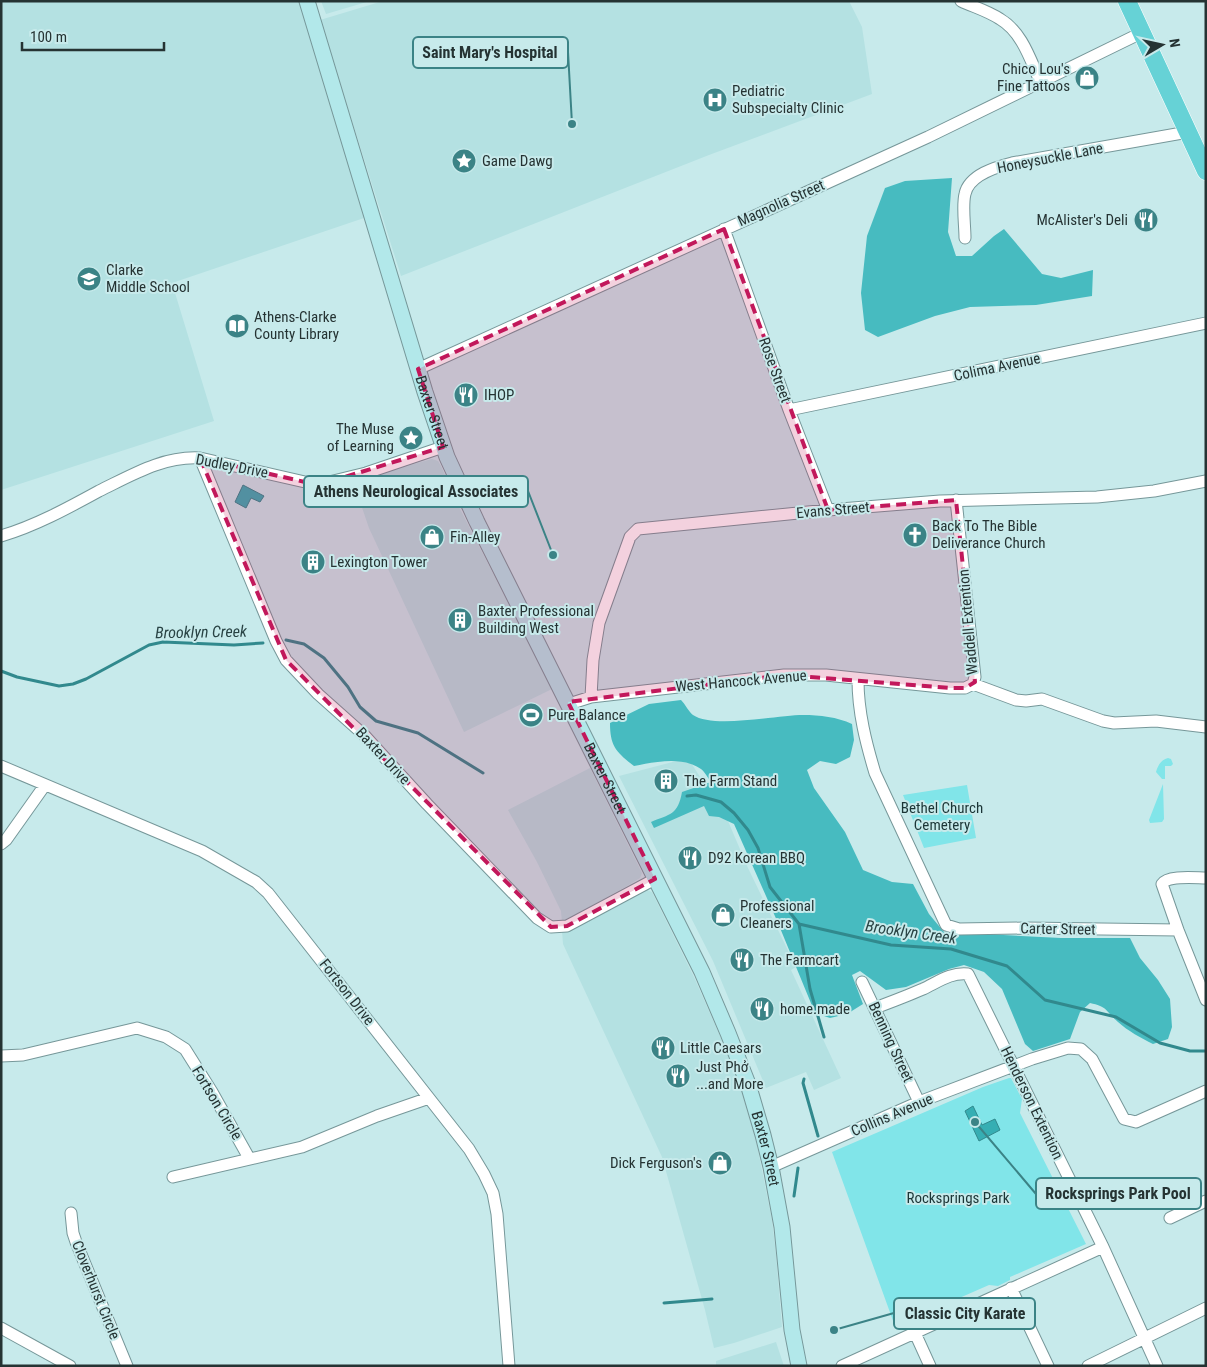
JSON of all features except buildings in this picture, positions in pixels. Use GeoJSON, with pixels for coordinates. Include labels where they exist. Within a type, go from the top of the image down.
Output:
{"type":"FeatureCollection","features":[{"type":"Feature","properties":{"kind":"main road","name":"Baxter Street"},"geometry":{"type":"LineString","coordinates":[[307,1],[443,448],[477,522],[702,972],[753,1098],[771,1167],[782,1227],[798,1366]]}},
{"type":"Feature","properties":{"kind":"main road"},"geometry":{"type":"LineString","coordinates":[[1126,1],[1206,171]]}},
{"type":"Feature","properties":{"kind":"street"},"geometry":{"type":"LineString","coordinates":[[961,1],[992,14],[1009,25],[1020,39],[1040,81]]}},
{"type":"Feature","properties":{"kind":"street","name":"Magnolia Street"},"geometry":{"type":"LineString","coordinates":[[418,369],[724,228],[928,137],[1141,33]]}},
{"type":"Feature","properties":{"kind":"street","name":"Honeysuckle Lane"},"geometry":{"type":"LineString","coordinates":[[965,238],[965,193],[975,178],[993,168],[1188,132]]}},
{"type":"Feature","properties":{"kind":"street","name":"Rose Street"},"geometry":{"type":"LineString","coordinates":[[724,228],[789,410],[828,510]]}},
{"type":"Feature","properties":{"kind":"street","name":"Colima Avenue"},"geometry":{"type":"LineString","coordinates":[[789,410],[1206,323]]}},
{"type":"Feature","properties":{"kind":"street","name":"Dudley Drive"},"geometry":{"type":"LineString","coordinates":[[1,536],[58,513],[148,467],[185,457],[200,458],[305,482],[325,483],[366,473],[443,448]]}},
{"type":"Feature","properties":{"kind":"street","name":"Baxter Drive"},"geometry":{"type":"LineString","coordinates":[[200,458],[284,658],[318,694],[364,735],[427,804],[537,918],[551,927],[567,926],[656,879]]}},
{"type":"Feature","properties":{"kind":"street","name":"Evans Street"},"geometry":{"type":"LineString","coordinates":[[591,697],[593,660],[599,623],[630,537],[635,530],[647,527],[828,510],[956,500],[1096,497],[1206,481]]}},
{"type":"Feature","properties":{"kind":"street","name":"Waddell Extention"},"geometry":{"type":"LineString","coordinates":[[956,500],[975,677],[973,684]]}},
{"type":"Feature","properties":{"kind":"street","name":"West Hancock Avenue"},"geometry":{"type":"LineString","coordinates":[[569,704],[591,697],[784,675],[826,675],[858,680],[950,688],[966,688],[973,684]]}},
{"type":"Feature","properties":{"kind":"street","name":"Carter Street"},"geometry":{"type":"LineString","coordinates":[[858,680],[860,710],[867,747],[875,774],[946,925],[959,929],[1178,930]]}},
{"type":"Feature","properties":{"kind":"street"},"geometry":{"type":"LineString","coordinates":[[973,684],[1016,700],[1042,699],[1114,723],[1156,721],[1206,727]]}},
{"type":"Feature","properties":{"kind":"street","name":"Fortson Drive"},"geometry":{"type":"LineString","coordinates":[[1,766],[202,851],[256,882],[268,893],[469,1149],[484,1174],[493,1193],[500,1241],[509,1366]]}},
{"type":"Feature","properties":{"kind":"street"},"geometry":{"type":"LineString","coordinates":[[1,844],[6,840],[45,786]]}},
{"type":"Feature","properties":{"kind":"street"},"geometry":{"type":"LineString","coordinates":[[1206,878],[1164,881],[1163,889],[1206,1000]]}},
{"type":"Feature","properties":{"kind":"street","name":"Henderson Extention"},"geometry":{"type":"LineString","coordinates":[[875,1008],[943,978],[959,973],[968,974],[1103,1248],[1146,1338],[1157,1366]]}},
{"type":"Feature","properties":{"kind":"street","name":"Benning Street"},"geometry":{"type":"LineString","coordinates":[[862,982],[919,1102]]}},
{"type":"Feature","properties":{"kind":"street","name":"Fortson Circle"},"geometry":{"type":"LineString","coordinates":[[1,1056],[23,1055],[136,1028],[166,1036],[185,1049],[212,1092],[249,1158]]}},
{"type":"Feature","properties":{"kind":"street","name":"Collins Avenue"},"geometry":{"type":"LineString","coordinates":[[771,1167],[919,1102],[1068,1048],[1081,1048],[1092,1059],[1124,1119],[1136,1122],[1206,1091]]}},
{"type":"Feature","properties":{"kind":"street"},"geometry":{"type":"LineString","coordinates":[[174,1177],[302,1147],[376,1116],[429,1098]]}},
{"type":"Feature","properties":{"kind":"street"},"geometry":{"type":"LineString","coordinates":[[1170,1218],[1206,1201]]}},
{"type":"Feature","properties":{"kind":"street","name":"Cloverhurst Circle"},"geometry":{"type":"LineString","coordinates":[[71,1213],[74,1237],[127,1366]]}},
{"type":"Feature","properties":{"kind":"street"},"geometry":{"type":"LineString","coordinates":[[842,1366],[1103,1248]]}},
{"type":"Feature","properties":{"kind":"street"},"geometry":{"type":"LineString","coordinates":[[1011,1288],[1048,1366]]}},
{"type":"Feature","properties":{"kind":"street"},"geometry":{"type":"LineString","coordinates":[[1088,1366],[1206,1308]]}},
{"type":"Feature","properties":{"kind":"street"},"geometry":{"type":"LineString","coordinates":[[1,1328],[70,1366]]}},
{"type":"Feature","properties":{"kind":"street"},"geometry":{"type":"LineString","coordinates":[[915,1333],[930,1366]]}},
{"type":"Feature","properties":{"kind":"highlighted area"},"geometry":{"type":"Polygon","coordinates":[[[724,229],[828,510],[956,500],[975,682],[965,688],[950,688],[784,675],[568,702],[655,879],[567,926],[551,927],[286,660],[200,458],[305,482],[325,483],[443,447],[418,369],[724,229]]]}},
{"type":"Feature","properties":{"kind":"shaded area"},"geometry":{"type":"Polygon","coordinates":[[[1,1],[299,1],[364,218],[172,283],[214,421],[1,490],[1,1]]]}},
{"type":"Feature","properties":{"kind":"shaded area"},"geometry":{"type":"Polygon","coordinates":[[[321,1],[370,1],[326,14],[321,1]]]}},
{"type":"Feature","properties":{"kind":"shaded area"},"geometry":{"type":"Polygon","coordinates":[[[383,1],[849,1],[862,27],[872,94],[709,155],[401,276],[320,20],[383,1]]]}},
{"type":"Feature","properties":{"kind":"shaded area"},"geometry":{"type":"Polygon","coordinates":[[[952,178],[948,232],[956,256],[972,256],[1004,229],[1042,274],[1061,278],[1093,270],[1092,296],[1036,305],[970,307],[935,316],[878,337],[865,330],[861,293],[867,236],[885,188],[905,181],[952,178]]]}},
{"type":"Feature","properties":{"kind":"shaded area"},"geometry":{"type":"Polygon","coordinates":[[[432,459],[438,461],[441,466],[459,507],[552,689],[464,732],[369,528],[353,481],[432,459]]]}},
{"type":"Feature","properties":{"kind":"shaded area"},"geometry":{"type":"Polygon","coordinates":[[[243,485],[264,496],[260,502],[251,498],[246,508],[235,502],[243,485]]]}},
{"type":"Feature","properties":{"kind":"shaded area"},"geometry":{"type":"Polygon","coordinates":[[[681,700],[693,715],[715,721],[809,715],[834,718],[852,724],[854,740],[850,757],[836,764],[820,761],[807,770],[814,788],[845,832],[863,870],[892,882],[913,884],[929,914],[944,932],[1061,938],[1130,938],[1140,958],[1158,980],[1170,999],[1172,1027],[1168,1039],[1153,1044],[1126,1028],[1104,1008],[1090,1003],[1080,1012],[1070,1039],[1033,1051],[1025,1044],[1002,989],[984,972],[964,965],[949,969],[906,987],[886,990],[860,971],[852,975],[863,1004],[847,1014],[830,1018],[815,1013],[734,824],[719,817],[709,816],[704,806],[654,828],[651,822],[672,813],[678,805],[682,792],[711,782],[705,773],[694,765],[677,761],[634,766],[615,748],[611,737],[610,723],[649,704],[681,700]]]}},
{"type":"Feature","properties":{"kind":"shaded area"},"geometry":{"type":"Polygon","coordinates":[[[688,758],[728,821],[748,868],[796,967],[791,970],[841,1078],[814,1090],[806,1072],[766,1088],[713,961],[619,776],[688,758]]]}},
{"type":"Feature","properties":{"kind":"shaded area"},"geometry":{"type":"Polygon","coordinates":[[[590,768],[642,873],[640,878],[627,886],[562,922],[561,911],[537,862],[508,810],[590,768]]]}},
{"type":"Feature","properties":{"kind":"shaded area"},"geometry":{"type":"Polygon","coordinates":[[[645,889],[652,892],[694,977],[728,1054],[757,1145],[772,1220],[782,1327],[714,1348],[662,1157],[563,944],[562,931],[645,889]]]}},
{"type":"Feature","properties":{"kind":"shaded area"},"geometry":{"type":"Polygon","coordinates":[[[973,1106],[982,1125],[995,1119],[1000,1130],[979,1141],[965,1111],[973,1106]]]}},
{"type":"Feature","properties":{"kind":"shaded area"},"geometry":{"type":"Polygon","coordinates":[[[776,1342],[784,1366],[716,1366],[716,1361],[776,1342]]]}},
{"type":"Feature","properties":{"kind":"green space"},"geometry":{"type":"Polygon","coordinates":[[[1168,758],[1171,759],[1173,764],[1165,766],[1165,779],[1162,779],[1156,772],[1160,763],[1168,758]]]}},
{"type":"Feature","properties":{"kind":"green space"},"geometry":{"type":"Polygon","coordinates":[[[1163,784],[1164,819],[1162,822],[1150,823],[1149,820],[1163,784]]]}},
{"type":"Feature","properties":{"kind":"green space","name":"Bethel Church Cemetery"},"geometry":{"type":"Polygon","coordinates":[[[967,785],[976,838],[924,848],[903,795],[967,785]]]}},
{"type":"Feature","properties":{"kind":"green space","name":"Rocksprings Park"},"geometry":{"type":"Polygon","coordinates":[[[1011,1078],[1022,1099],[1020,1113],[1086,1244],[1010,1277],[1010,1280],[998,1286],[989,1285],[957,1299],[952,1307],[896,1329],[832,1152],[983,1087],[1011,1078]]]}},
{"type":"Feature","properties":{"kind":"waterway","name":"Brooklyn Creek"},"geometry":{"type":"LineString","coordinates":[[286,640],[304,644],[324,658],[348,687],[360,707],[376,721],[418,733],[483,773]]}},
{"type":"Feature","properties":{"kind":"waterway","name":"Brooklyn Creek"},"geometry":{"type":"LineString","coordinates":[[1,671],[17,677],[59,686],[73,684],[86,679],[149,645],[163,642],[234,645],[263,643]]}},
{"type":"Feature","properties":{"kind":"waterway"},"geometry":{"type":"LineString","coordinates":[[687,796],[696,795],[721,802],[734,813],[748,830],[758,848],[770,887],[799,924],[810,989],[824,1037]]}},
{"type":"Feature","properties":{"kind":"waterway","name":"Brooklyn Creek"},"geometry":{"type":"LineString","coordinates":[[799,924],[891,945],[951,949],[1007,966],[1045,1000],[1116,1017],[1160,1043],[1190,1051],[1206,1051]]}},
{"type":"Feature","properties":{"kind":"waterway"},"geometry":{"type":"LineString","coordinates":[[804,1079],[803,1083],[818,1136]]}},
{"type":"Feature","properties":{"kind":"waterway"},"geometry":{"type":"LineString","coordinates":[[794,1196],[798,1168]]}},
{"type":"Feature","properties":{"kind":"waterway"},"geometry":{"type":"LineString","coordinates":[[664,1303],[712,1299]]}},
{"type":"Feature","properties":{"kind":"place","name":"Chico Lou's Fine Tattoos"},"geometry":{"type":"Point","coordinates":[1087,78]}},
{"type":"Feature","properties":{"kind":"place","name":"Pediatric Subspecialty Clinic"},"geometry":{"type":"Point","coordinates":[715,100]}},
{"type":"Feature","properties":{"kind":"place","name":"Saint Mary's Hospital"},"geometry":{"type":"Point","coordinates":[572,124]}},
{"type":"Feature","properties":{"kind":"place","name":"Game Dawg"},"geometry":{"type":"Point","coordinates":[464,161]}},
{"type":"Feature","properties":{"kind":"place","name":"McAlister's Deli"},"geometry":{"type":"Point","coordinates":[1146,220]}},
{"type":"Feature","properties":{"kind":"place","name":"Clarke Middle School"},"geometry":{"type":"Point","coordinates":[89,279]}},
{"type":"Feature","properties":{"kind":"place","name":"Athens-Clarke County Library"},"geometry":{"type":"Point","coordinates":[237,326]}},
{"type":"Feature","properties":{"kind":"place","name":"IHOP"},"geometry":{"type":"Point","coordinates":[466,395]}},
{"type":"Feature","properties":{"kind":"place","name":"The Muse of Learning"},"geometry":{"type":"Point","coordinates":[411,438]}},
{"type":"Feature","properties":{"kind":"place","name":"Back To The Bible Deliverance Church"},"geometry":{"type":"Point","coordinates":[915,535]}},
{"type":"Feature","properties":{"kind":"place","name":"Fin-Alley"},"geometry":{"type":"Point","coordinates":[432,537]}},
{"type":"Feature","properties":{"kind":"place","name":"Athens Neurological Associates"},"geometry":{"type":"Point","coordinates":[553,555]}},
{"type":"Feature","properties":{"kind":"place","name":"Lexington Tower"},"geometry":{"type":"Point","coordinates":[313,562]}},
{"type":"Feature","properties":{"kind":"place","name":"Baxter Professional Building West"},"geometry":{"type":"Point","coordinates":[460,620]}},
{"type":"Feature","properties":{"kind":"place","name":"Pure Balance"},"geometry":{"type":"Point","coordinates":[531,715]}},
{"type":"Feature","properties":{"kind":"place","name":"The Farm Stand"},"geometry":{"type":"Point","coordinates":[666,781]}},
{"type":"Feature","properties":{"kind":"place","name":"D92 Korean BBQ"},"geometry":{"type":"Point","coordinates":[690,858]}},
{"type":"Feature","properties":{"kind":"place","name":"Professional Cleaners"},"geometry":{"type":"Point","coordinates":[723,915]}},
{"type":"Feature","properties":{"kind":"place","name":"The Farmcart"},"geometry":{"type":"Point","coordinates":[742,960]}},
{"type":"Feature","properties":{"kind":"place","name":"home.made"},"geometry":{"type":"Point","coordinates":[762,1009]}},
{"type":"Feature","properties":{"kind":"place","name":"Little Caesars"},"geometry":{"type":"Point","coordinates":[663,1048]}},
{"type":"Feature","properties":{"kind":"place","name":"Just Phở ...and More"},"geometry":{"type":"Point","coordinates":[678,1076]}},
{"type":"Feature","properties":{"kind":"place","name":"Rocksprings Park Pool"},"geometry":{"type":"Point","coordinates":[975,1122]}},
{"type":"Feature","properties":{"kind":"place","name":"Dick Ferguson's"},"geometry":{"type":"Point","coordinates":[720,1163]}},
{"type":"Feature","properties":{"kind":"place","name":"Classic City Karate"},"geometry":{"type":"Point","coordinates":[834,1330]}}]}
